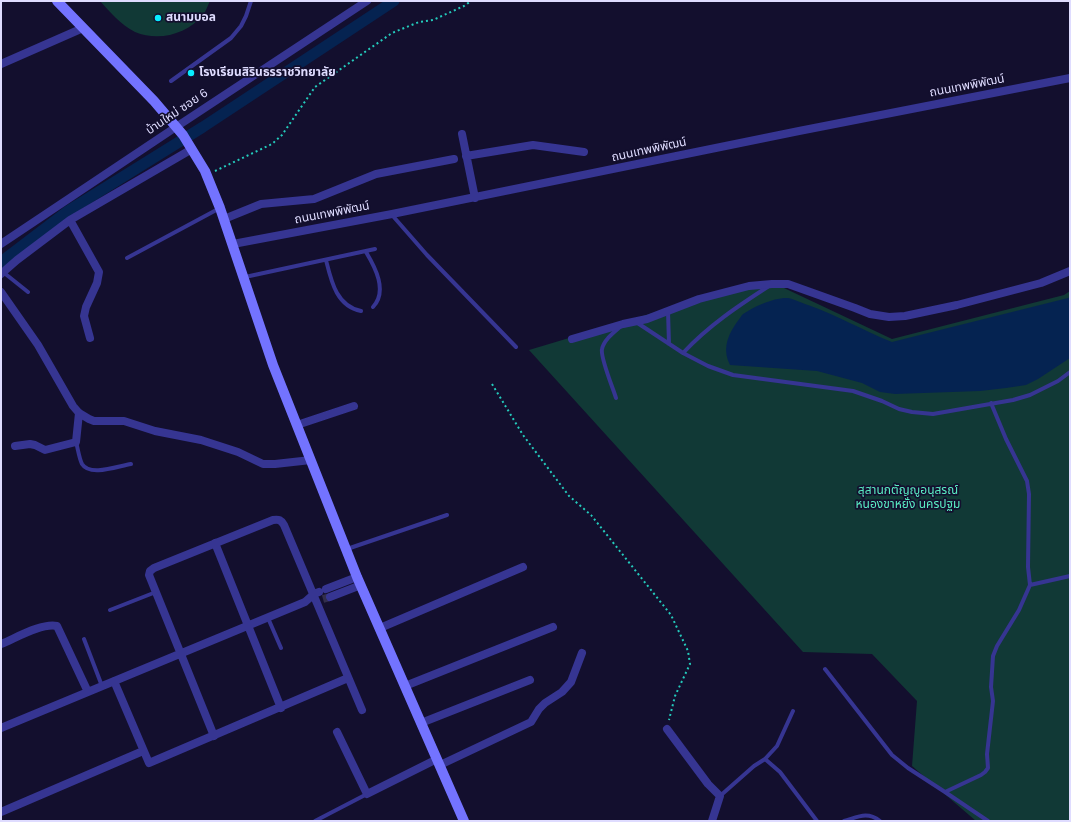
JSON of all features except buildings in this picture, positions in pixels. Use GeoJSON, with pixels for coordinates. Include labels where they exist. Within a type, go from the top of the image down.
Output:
{"type":"FeatureCollection","features":[{"type":"Feature","properties":{"kind":"main road"},"geometry":{"type":"LineString","coordinates":[[57,1],[154,101],[188,142],[207,175],[233,244],[273,365],[359,581],[464,821]]}},
{"type":"Feature","properties":{"kind":"street","name":"บ้านใหม่ ซอย 6"},"geometry":{"type":"LineString","coordinates":[[1,244],[367,1]]}},
{"type":"Feature","properties":{"kind":"street"},"geometry":{"type":"LineString","coordinates":[[1,64],[83,28]]}},
{"type":"Feature","properties":{"kind":"street","name":"ถนนเทพพิพัฒน์"},"geometry":{"type":"LineString","coordinates":[[233,244],[475,198],[1070,78]]}},
{"type":"Feature","properties":{"kind":"street"},"geometry":{"type":"LineString","coordinates":[[462,134],[475,198]]}},
{"type":"Feature","properties":{"kind":"street"},"geometry":{"type":"LineString","coordinates":[[2,273],[70,220],[188,142]]}},
{"type":"Feature","properties":{"kind":"street"},"geometry":{"type":"LineString","coordinates":[[466,156],[533,145],[584,152]]}},
{"type":"Feature","properties":{"kind":"street"},"geometry":{"type":"LineString","coordinates":[[224,219],[261,204],[314,199],[376,174],[454,159]]}},
{"type":"Feature","properties":{"kind":"street"},"geometry":{"type":"LineString","coordinates":[[70,220],[99,272],[97,283],[86,307],[84,316],[90,338]]}},
{"type":"Feature","properties":{"kind":"street"},"geometry":{"type":"LineString","coordinates":[[572,339],[623,324],[647,319],[699,299],[749,286],[788,284],[849,305],[870,314],[889,317],[905,316],[957,305],[1042,283],[1070,271]]}},
{"type":"Feature","properties":{"kind":"street"},"geometry":{"type":"LineString","coordinates":[[1,292],[38,345],[73,406],[79,413],[89,420],[124,421],[155,431],[201,440],[238,452],[263,464],[311,460]]}},
{"type":"Feature","properties":{"kind":"street"},"geometry":{"type":"LineString","coordinates":[[297,425],[354,406]]}},
{"type":"Feature","properties":{"kind":"street"},"geometry":{"type":"LineString","coordinates":[[15,446],[30,444],[45,450],[76,442],[79,413]]}},
{"type":"Feature","properties":{"kind":"street"},"geometry":{"type":"LineString","coordinates":[[214,736],[149,575],[150,571],[215,543],[278,519],[282,521],[321,596],[348,678],[362,710]]}},
{"type":"Feature","properties":{"kind":"street"},"geometry":{"type":"LineString","coordinates":[[215,543],[281,708]]}},
{"type":"Feature","properties":{"kind":"street"},"geometry":{"type":"LineString","coordinates":[[380,628],[523,567]]}},
{"type":"Feature","properties":{"kind":"street"},"geometry":{"type":"LineString","coordinates":[[1,728],[268,617],[359,581]]}},
{"type":"Feature","properties":{"kind":"street"},"geometry":{"type":"LineString","coordinates":[[1,644],[42,627],[51,625],[56,626],[88,692]]}},
{"type":"Feature","properties":{"kind":"street"},"geometry":{"type":"LineString","coordinates":[[405,686],[553,627]]}},
{"type":"Feature","properties":{"kind":"street"},"geometry":{"type":"LineString","coordinates":[[337,732],[367,794],[531,722],[544,703],[562,692],[571,682],[582,653]]}},
{"type":"Feature","properties":{"kind":"street"},"geometry":{"type":"LineString","coordinates":[[114,681],[149,763],[281,708],[348,678]]}},
{"type":"Feature","properties":{"kind":"street"},"geometry":{"type":"LineString","coordinates":[[421,723],[530,680]]}},
{"type":"Feature","properties":{"kind":"street"},"geometry":{"type":"LineString","coordinates":[[667,729],[708,784],[720,796],[712,821]]}},
{"type":"Feature","properties":{"kind":"street"},"geometry":{"type":"LineString","coordinates":[[1,812],[143,751]]}},
{"type":"Feature","properties":{"kind":"lane"},"geometry":{"type":"LineString","coordinates":[[170,81],[231,38],[243,21],[250,1]]}},
{"type":"Feature","properties":{"kind":"lane"},"geometry":{"type":"LineString","coordinates":[[127,258],[220,208]]}},
{"type":"Feature","properties":{"kind":"lane"},"geometry":{"type":"LineString","coordinates":[[392,214],[427,254],[516,347]]}},
{"type":"Feature","properties":{"kind":"lane"},"geometry":{"type":"LineString","coordinates":[[244,277],[376,249]]}},
{"type":"Feature","properties":{"kind":"lane"},"geometry":{"type":"LineString","coordinates":[[366,252],[375,268],[379,283],[379,294],[373,307]]}},
{"type":"Feature","properties":{"kind":"lane"},"geometry":{"type":"LineString","coordinates":[[326,260],[331,280],[343,302],[350,308],[361,312]]}},
{"type":"Feature","properties":{"kind":"lane"},"geometry":{"type":"LineString","coordinates":[[2,273],[28,292]]}},
{"type":"Feature","properties":{"kind":"lane"},"geometry":{"type":"LineString","coordinates":[[683,354],[699,336],[730,312],[772,284]]}},
{"type":"Feature","properties":{"kind":"lane"},"geometry":{"type":"LineString","coordinates":[[668,311],[669,344]]}},
{"type":"Feature","properties":{"kind":"lane"},"geometry":{"type":"LineString","coordinates":[[635,322],[683,354],[708,366],[733,375],[853,391],[882,400],[899,409],[912,412],[934,414],[1030,395],[1070,372]]}},
{"type":"Feature","properties":{"kind":"lane"},"geometry":{"type":"LineString","coordinates":[[616,398],[602,357],[602,349],[609,337],[623,324]]}},
{"type":"Feature","properties":{"kind":"lane"},"geometry":{"type":"LineString","coordinates":[[945,792],[981,775],[988,768],[987,754],[994,701],[991,687],[993,656],[997,646],[1019,610],[1030,585],[1028,567],[1028,481],[1006,439],[991,403]]}},
{"type":"Feature","properties":{"kind":"lane"},"geometry":{"type":"LineString","coordinates":[[76,442],[82,464],[88,470],[95,471],[131,464]]}},
{"type":"Feature","properties":{"kind":"lane"},"geometry":{"type":"LineString","coordinates":[[347,549],[447,515]]}},
{"type":"Feature","properties":{"kind":"lane"},"geometry":{"type":"LineString","coordinates":[[1030,585],[1070,576]]}},
{"type":"Feature","properties":{"kind":"lane"},"geometry":{"type":"LineString","coordinates":[[110,610],[156,592]]}},
{"type":"Feature","properties":{"kind":"lane"},"geometry":{"type":"LineString","coordinates":[[268,617],[281,648]]}},
{"type":"Feature","properties":{"kind":"lane"},"geometry":{"type":"LineString","coordinates":[[84,639],[102,686]]}},
{"type":"Feature","properties":{"kind":"lane"},"geometry":{"type":"LineString","coordinates":[[825,669],[892,755],[908,768],[988,821]]}},
{"type":"Feature","properties":{"kind":"lane"},"geometry":{"type":"LineString","coordinates":[[720,796],[754,766],[765,759],[777,746],[794,711]]}},
{"type":"Feature","properties":{"kind":"lane"},"geometry":{"type":"LineString","coordinates":[[765,759],[780,772],[817,821]]}},
{"type":"Feature","properties":{"kind":"lane"},"geometry":{"type":"LineString","coordinates":[[315,821],[367,794]]}},
{"type":"Feature","properties":{"kind":"lane"},"geometry":{"type":"LineString","coordinates":[[844,821],[864,815],[873,816],[880,821]]}},
{"type":"Feature","properties":{"kind":"path"},"geometry":{"type":"LineString","coordinates":[[207,175],[272,144],[282,135],[315,87],[392,33],[419,22],[433,20],[464,6],[471,1]]}},
{"type":"Feature","properties":{"kind":"path"},"geometry":{"type":"LineString","coordinates":[[492,384],[523,435],[569,496],[591,515],[671,616],[688,651],[690,664],[675,696],[667,729]]}},
{"type":"Feature","properties":{"kind":"green space","name":"สนามบอล"},"geometry":{"type":"Polygon","coordinates":[[[100,1],[210,1],[203,15],[189,27],[172,34],[154,36],[135,32],[125,26],[100,1]]]}},
{"type":"Feature","properties":{"kind":"green space","name":"สุสานกตัญญูอนุสรณ์ หนองขาหยั่ง นครปฐม"},"geometry":{"type":"Polygon","coordinates":[[[751,288],[784,288],[892,339],[1064,295],[1070,291],[1070,821],[976,821],[912,766],[917,701],[872,654],[803,652],[529,350],[706,297],[751,288]]]}},
{"type":"Feature","properties":{"kind":"water"},"geometry":{"type":"Polygon","coordinates":[[[1070,297],[1070,358],[1026,385],[980,391],[895,394],[880,392],[862,383],[817,371],[730,365],[726,350],[729,335],[742,315],[770,301],[783,298],[795,300],[829,313],[892,342],[1070,297]]]}},
{"type":"Feature","properties":{"kind":"waterway"},"geometry":{"type":"LineString","coordinates":[[1,262],[68,211],[203,127],[394,1]]}},
{"type":"Feature","properties":{"kind":"tunnel"},"geometry":{"type":"LineString","coordinates":[[323,599],[330,597]]}},
{"type":"Feature","properties":{"kind":"place","name":"สนามบอล"},"geometry":{"type":"Point","coordinates":[158,18]}},
{"type":"Feature","properties":{"kind":"place","name":"โรงเรียนสิรินธรราชวิทยาลัย"},"geometry":{"type":"Point","coordinates":[191,73]}}]}
